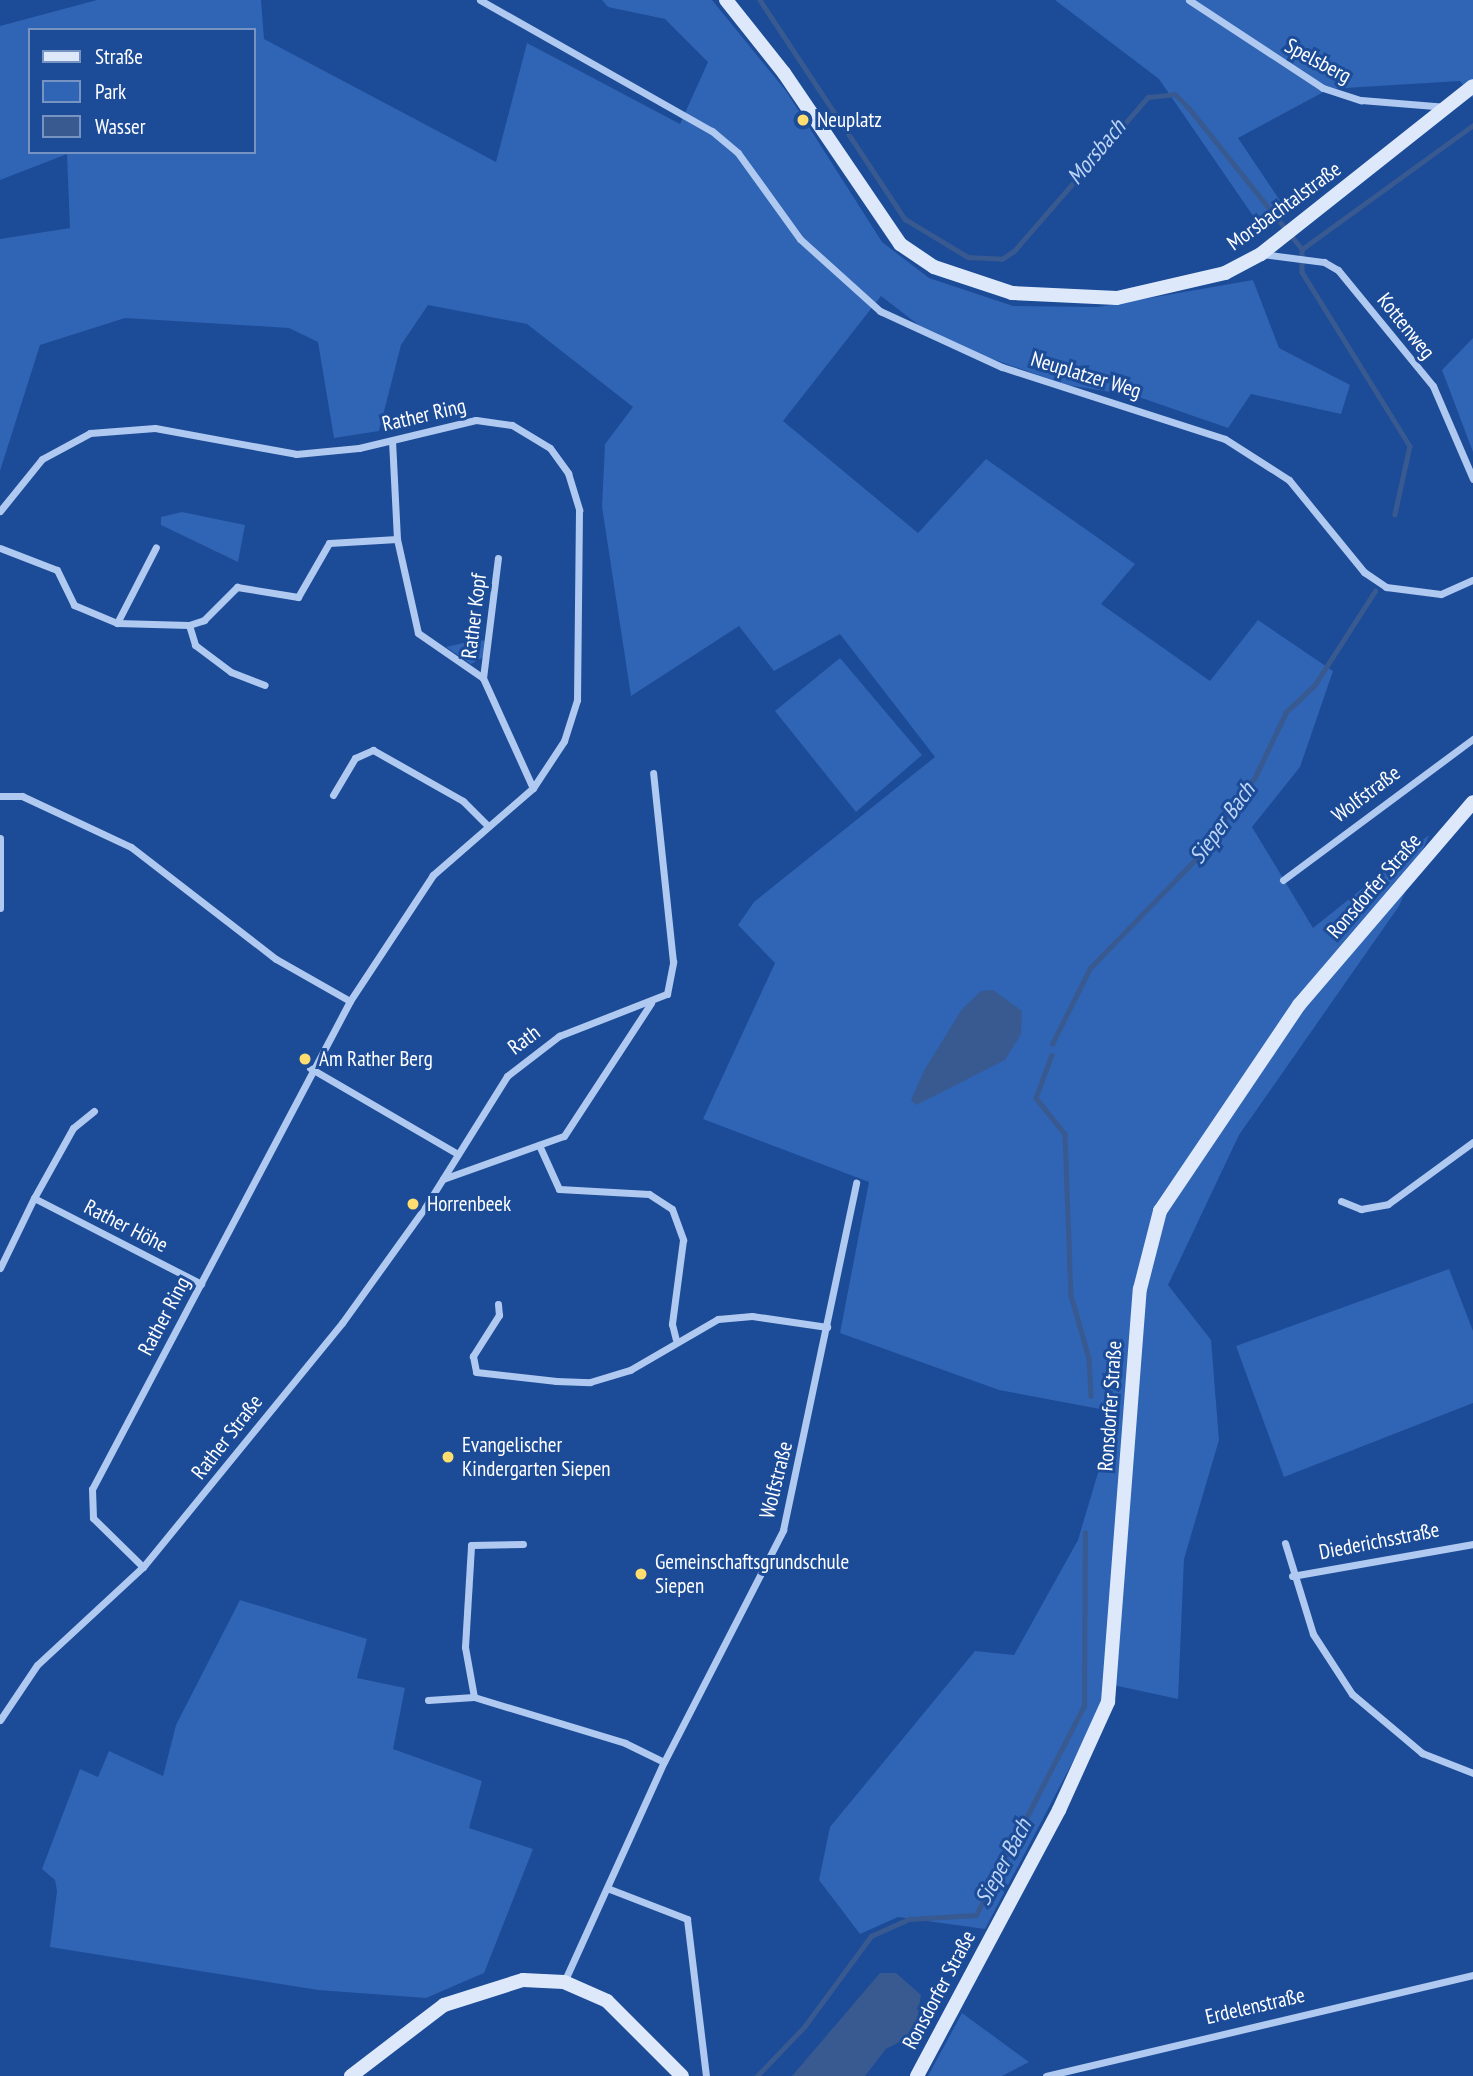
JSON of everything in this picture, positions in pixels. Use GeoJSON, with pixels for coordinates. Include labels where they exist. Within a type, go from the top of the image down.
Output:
{"type":"FeatureCollection","features":[{"type":"Feature","properties":{"kind":"main road","name":"Morsbachtalstraße"},"geometry":{"type":"LineString","coordinates":[[726,0],[784,73],[885,228],[934,267],[1012,293],[1117,298],[1192,284],[1255,258],[1473,86]]}},
{"type":"Feature","properties":{"kind":"main road","name":"Ronsdorfer Straße"},"geometry":{"type":"LineString","coordinates":[[916,2076],[1059,1810],[1108,1702],[1140,1289],[1160,1211],[1299,1005],[1473,802]]}},
{"type":"Feature","properties":{"kind":"main road"},"geometry":{"type":"LineString","coordinates":[[351,2076],[459,1997],[523,1980],[564,1982],[626,2016],[682,2076]]}},
{"type":"Feature","properties":{"kind":"street","name":"Neuplatzer Weg"},"geometry":{"type":"LineString","coordinates":[[480,0],[712,131],[738,153],[800,239],[880,311],[1002,367],[1224,439],[1289,480],[1364,572],[1386,587],[1441,594],[1473,580]]}},
{"type":"Feature","properties":{"kind":"street","name":"Spelsberg"},"geometry":{"type":"LineString","coordinates":[[1189,0],[1323,88],[1362,100],[1447,107]]}},
{"type":"Feature","properties":{"kind":"street","name":"Kottenweg"},"geometry":{"type":"LineString","coordinates":[[1255,258],[1324,262],[1338,270],[1433,386],[1473,479]]}},
{"type":"Feature","properties":{"kind":"street","name":"Rather Ring"},"geometry":{"type":"LineString","coordinates":[[0,511],[42,459],[113,429],[155,428],[296,454],[391,441],[489,420],[532,433],[568,473],[581,537],[577,700],[564,741],[533,788],[433,875],[350,1001],[310,1068],[201,1284],[89,1496],[93,1518],[143,1567]]}},
{"type":"Feature","properties":{"kind":"street","name":"Rather Kopf"},"geometry":{"type":"LineString","coordinates":[[391,441],[397,538],[418,633],[483,678],[533,788]]}},
{"type":"Feature","properties":{"kind":"street"},"geometry":{"type":"LineString","coordinates":[[0,548],[57,570],[74,605],[117,623],[189,625],[204,620],[237,587],[286,596],[305,592],[329,543],[397,538]]}},
{"type":"Feature","properties":{"kind":"street"},"geometry":{"type":"LineString","coordinates":[[117,623],[156,547]]}},
{"type":"Feature","properties":{"kind":"street","name":"Rather Kopf"},"geometry":{"type":"LineString","coordinates":[[483,678],[498,558]]}},
{"type":"Feature","properties":{"kind":"street"},"geometry":{"type":"LineString","coordinates":[[189,625],[195,645],[231,672],[265,685]]}},
{"type":"Feature","properties":{"kind":"street","name":"Wolfstraße"},"geometry":{"type":"LineString","coordinates":[[1283,880],[1473,739]]}},
{"type":"Feature","properties":{"kind":"street"},"geometry":{"type":"LineString","coordinates":[[333,795],[355,758],[373,750],[463,801],[488,826]]}},
{"type":"Feature","properties":{"kind":"street"},"geometry":{"type":"LineString","coordinates":[[442,1180],[564,1136],[587,1109],[610,1060],[651,1003],[667,993],[673,962],[653,773]]}},
{"type":"Feature","properties":{"kind":"street"},"geometry":{"type":"LineString","coordinates":[[0,796],[22,796],[131,847],[276,959],[350,1001]]}},
{"type":"Feature","properties":{"kind":"street"},"geometry":{"type":"LineString","coordinates":[[0,838],[0,908]]}},
{"type":"Feature","properties":{"kind":"street","name":"Rath"},"geometry":{"type":"LineString","coordinates":[[456,1153],[528,1055],[603,1015],[651,1003]]}},
{"type":"Feature","properties":{"kind":"street"},"geometry":{"type":"LineString","coordinates":[[310,1068],[456,1153]]}},
{"type":"Feature","properties":{"kind":"street"},"geometry":{"type":"LineString","coordinates":[[0,1268],[34,1198],[73,1129],[94,1111]]}},
{"type":"Feature","properties":{"kind":"street"},"geometry":{"type":"LineString","coordinates":[[1341,1201],[1361,1209],[1388,1204],[1473,1142]]}},
{"type":"Feature","properties":{"kind":"street"},"geometry":{"type":"LineString","coordinates":[[539,1145],[550,1181],[569,1192],[649,1194],[671,1209],[683,1240],[672,1324],[676,1340]]}},
{"type":"Feature","properties":{"kind":"street","name":"Rather Straße"},"geometry":{"type":"LineString","coordinates":[[0,1720],[37,1665],[143,1567],[342,1323],[442,1180],[456,1153]]}},
{"type":"Feature","properties":{"kind":"street","name":"Wolfstraße"},"geometry":{"type":"LineString","coordinates":[[564,1982],[664,1762],[783,1530],[856,1183]]}},
{"type":"Feature","properties":{"kind":"street","name":"Rather Höhe"},"geometry":{"type":"LineString","coordinates":[[34,1198],[201,1284]]}},
{"type":"Feature","properties":{"kind":"street"},"geometry":{"type":"LineString","coordinates":[[498,1304],[499,1315],[473,1356],[476,1372],[600,1380],[630,1370],[676,1340],[734,1317],[827,1327]]}},
{"type":"Feature","properties":{"kind":"street"},"geometry":{"type":"LineString","coordinates":[[474,1697],[465,1647],[471,1545],[523,1544]]}},
{"type":"Feature","properties":{"kind":"street","name":"Diederichsstraße"},"geometry":{"type":"LineString","coordinates":[[1286,1544],[1292,1576],[1313,1634],[1352,1694],[1422,1753],[1473,1773]]}},
{"type":"Feature","properties":{"kind":"street","name":"Diederichsstraße"},"geometry":{"type":"LineString","coordinates":[[1292,1576],[1473,1544]]}},
{"type":"Feature","properties":{"kind":"street"},"geometry":{"type":"LineString","coordinates":[[428,1700],[474,1697],[625,1743],[664,1762]]}},
{"type":"Feature","properties":{"kind":"street"},"geometry":{"type":"LineString","coordinates":[[607,1888],[687,1919],[706,2076]]}},
{"type":"Feature","properties":{"kind":"street","name":"Erdelenstraße"},"geometry":{"type":"LineString","coordinates":[[1046,2076],[1473,1975]]}},
{"type":"Feature","properties":{"kind":"green space"},"geometry":{"type":"Polygon","coordinates":[[[97,0],[261,0],[264,39],[496,162],[527,43],[680,124],[708,62],[665,19],[608,7],[602,0],[712,0],[786,91],[882,242],[929,278],[1013,306],[1098,307],[1253,280],[1279,348],[1350,385],[1341,414],[1251,394],[1228,428],[1136,396],[1067,385],[938,340],[881,296],[783,421],[918,533],[986,459],[1135,564],[1101,604],[1210,681],[1258,620],[1333,671],[1300,767],[1252,827],[1313,928],[1429,835],[1399,906],[1239,1135],[1168,1285],[1211,1340],[1219,1440],[1184,1559],[1178,1699],[1113,1685],[985,1929],[898,1917],[860,1934],[819,1880],[830,1827],[975,1651],[1014,1655],[1078,1540],[1116,1412],[999,1390],[840,1333],[869,1182],[703,1119],[775,963],[738,925],[754,902],[935,757],[840,634],[774,671],[739,626],[631,696],[602,507],[605,444],[633,407],[527,324],[428,305],[401,345],[379,431],[334,438],[318,342],[289,328],[125,318],[40,345],[0,471],[0,239],[70,228],[67,154],[0,180],[0,26],[97,0]]]}},
{"type":"Feature","properties":{"kind":"green space"},"geometry":{"type":"Polygon","coordinates":[[[1055,0],[1473,0],[1473,98],[1460,81],[1329,89],[1238,138],[1287,211],[1260,226],[1159,79],[1055,0]]]}},
{"type":"Feature","properties":{"kind":"green space"},"geometry":{"type":"Polygon","coordinates":[[[1473,338],[1473,452],[1442,370],[1473,338]]]}},
{"type":"Feature","properties":{"kind":"green space"},"geometry":{"type":"Polygon","coordinates":[[[182,512],[245,525],[238,562],[161,525],[161,517],[182,512]]]}},
{"type":"Feature","properties":{"kind":"green space"},"geometry":{"type":"Polygon","coordinates":[[[476,640],[487,641],[485,656],[471,664],[446,647],[476,640]]]}},
{"type":"Feature","properties":{"kind":"green space"},"geometry":{"type":"Polygon","coordinates":[[[840,658],[922,755],[856,812],[775,711],[840,658]]]}},
{"type":"Feature","properties":{"kind":"green space"},"geometry":{"type":"Polygon","coordinates":[[[1449,1269],[1473,1331],[1473,1403],[1284,1477],[1236,1346],[1449,1269]]]}},
{"type":"Feature","properties":{"kind":"green space"},"geometry":{"type":"Polygon","coordinates":[[[240,1600],[367,1639],[357,1678],[405,1688],[393,1749],[482,1781],[469,1828],[533,1849],[484,1973],[426,1998],[318,1990],[50,1947],[57,1891],[55,1880],[42,1869],[80,1769],[98,1777],[109,1751],[163,1776],[176,1725],[240,1600]]]}},
{"type":"Feature","properties":{"kind":"green space"},"geometry":{"type":"Polygon","coordinates":[[[962,2013],[1029,2062],[1002,2076],[928,2076],[962,2013]]]}},
{"type":"Feature","properties":{"kind":"water"},"geometry":{"type":"Polygon","coordinates":[[[993,990],[1022,1011],[1021,1034],[1005,1060],[916,1105],[911,1100],[925,1069],[962,1009],[981,991],[993,990]]]}},
{"type":"Feature","properties":{"kind":"water"},"geometry":{"type":"Polygon","coordinates":[[[880,1973],[896,1973],[921,1995],[915,2034],[886,2049],[865,2076],[792,2076],[880,1973]]]}},
{"type":"Feature","properties":{"kind":"waterway","name":"Morsbach"},"geometry":{"type":"LineString","coordinates":[[760,0],[905,219],[968,257],[1002,259],[1014,251],[1148,97],[1175,94],[1302,249],[1473,125]]}},
{"type":"Feature","properties":{"kind":"waterway","name":"Sieper Bach"},"geometry":{"type":"LineString","coordinates":[[1302,249],[1302,272],[1410,446],[1395,514]]}},
{"type":"Feature","properties":{"kind":"waterway","name":"Sieper Bach"},"geometry":{"type":"LineString","coordinates":[[1052,1044],[1090,968],[1200,855],[1255,777],[1286,712],[1314,686],[1375,591]]}},
{"type":"Feature","properties":{"kind":"waterway","name":"Sieper Bach"},"geometry":{"type":"LineString","coordinates":[[1052,1055],[1036,1098],[1065,1134],[1071,1295],[1089,1358],[1091,1396]]}},
{"type":"Feature","properties":{"kind":"waterway","name":"Sieper Bach"},"geometry":{"type":"LineString","coordinates":[[757,2076],[804,2027],[871,1936],[909,1919],[976,1915],[1084,1706],[1085,1533]]}},
{"type":"Feature","properties":{"kind":"place","name":"Neuplatz"},"geometry":{"type":"Point","coordinates":[803,120]}},
{"type":"Feature","properties":{"kind":"place","name":"Am Rather Berg"},"geometry":{"type":"Point","coordinates":[305,1059]}},
{"type":"Feature","properties":{"kind":"place","name":"Horrenbeek"},"geometry":{"type":"Point","coordinates":[413,1204]}},
{"type":"Feature","properties":{"kind":"place","name":"Evangelischer Kindergarten Siepen"},"geometry":{"type":"Point","coordinates":[448,1457]}},
{"type":"Feature","properties":{"kind":"place","name":"Gemeinschaftsgrundschule Siepen"},"geometry":{"type":"Point","coordinates":[641,1574]}}]}
